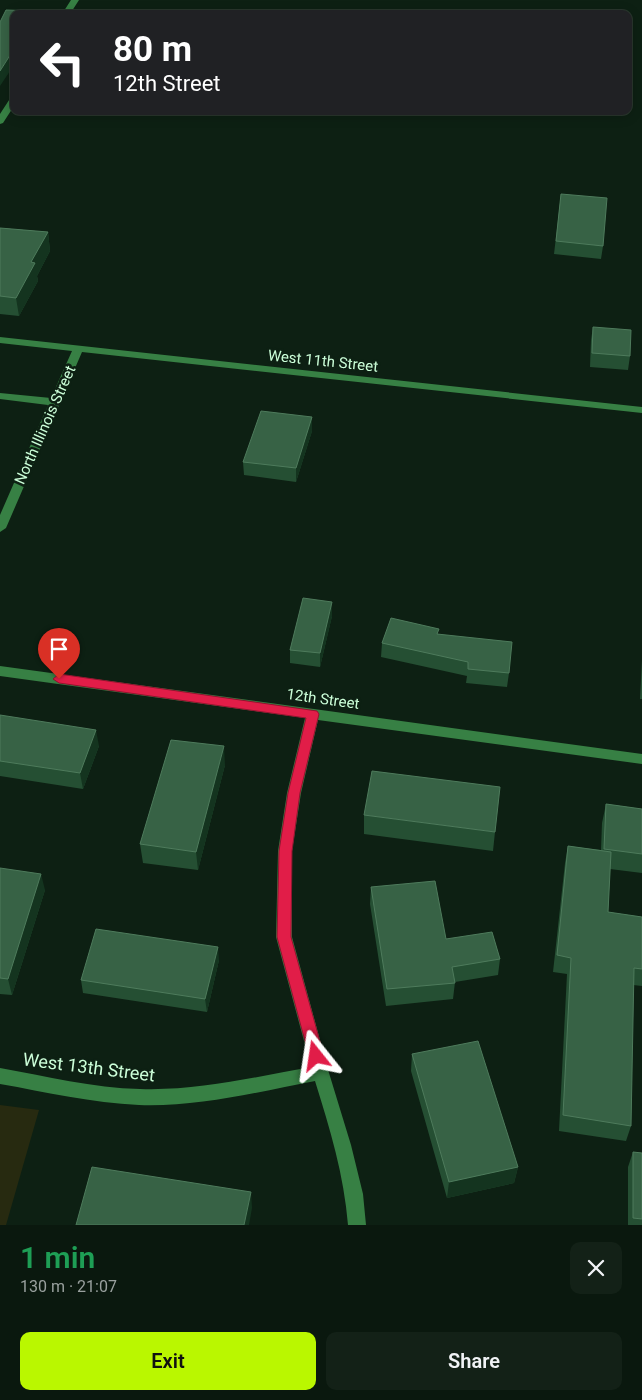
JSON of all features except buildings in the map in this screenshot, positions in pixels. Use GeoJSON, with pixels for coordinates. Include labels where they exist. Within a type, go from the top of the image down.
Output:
{"type":"FeatureCollection","features":[{"type":"Feature","properties":{"kind":"street"},"geometry":{"type":"LineString","coordinates":[[0,121],[10,105]]}},
{"type":"Feature","properties":{"kind":"street","name":"West 11th Street"},"geometry":{"type":"LineString","coordinates":[[0,340],[642,410]]}},
{"type":"Feature","properties":{"kind":"street","name":"North Illinois Street"},"geometry":{"type":"LineString","coordinates":[[0,528],[78,350]]}},
{"type":"Feature","properties":{"kind":"street"},"geometry":{"type":"LineString","coordinates":[[0,396],[55,402]]}},
{"type":"Feature","properties":{"kind":"street","name":"12th Street"},"geometry":{"type":"LineString","coordinates":[[0,671],[642,759]]}},
{"type":"Feature","properties":{"kind":"street"},"geometry":{"type":"LineString","coordinates":[[313,714],[294,793],[286,851],[284,937],[321,1073],[343,1145],[354,1194],[358,1225]]}},
{"type":"Feature","properties":{"kind":"street","name":"West 13th Street"},"geometry":{"type":"LineString","coordinates":[[0,1076],[125,1096],[158,1097],[211,1092],[321,1073]]}},
{"type":"Feature","properties":{"kind":"green space"},"geometry":{"type":"Polygon","coordinates":[[[0,1105],[39,1110],[6,1225],[0,1225],[0,1105]]]}},
{"type":"Feature","properties":{"kind":"route"},"geometry":{"type":"LineString","coordinates":[[59,679],[313,714],[294,793],[286,851],[284,937],[316,1056]]}}]}
